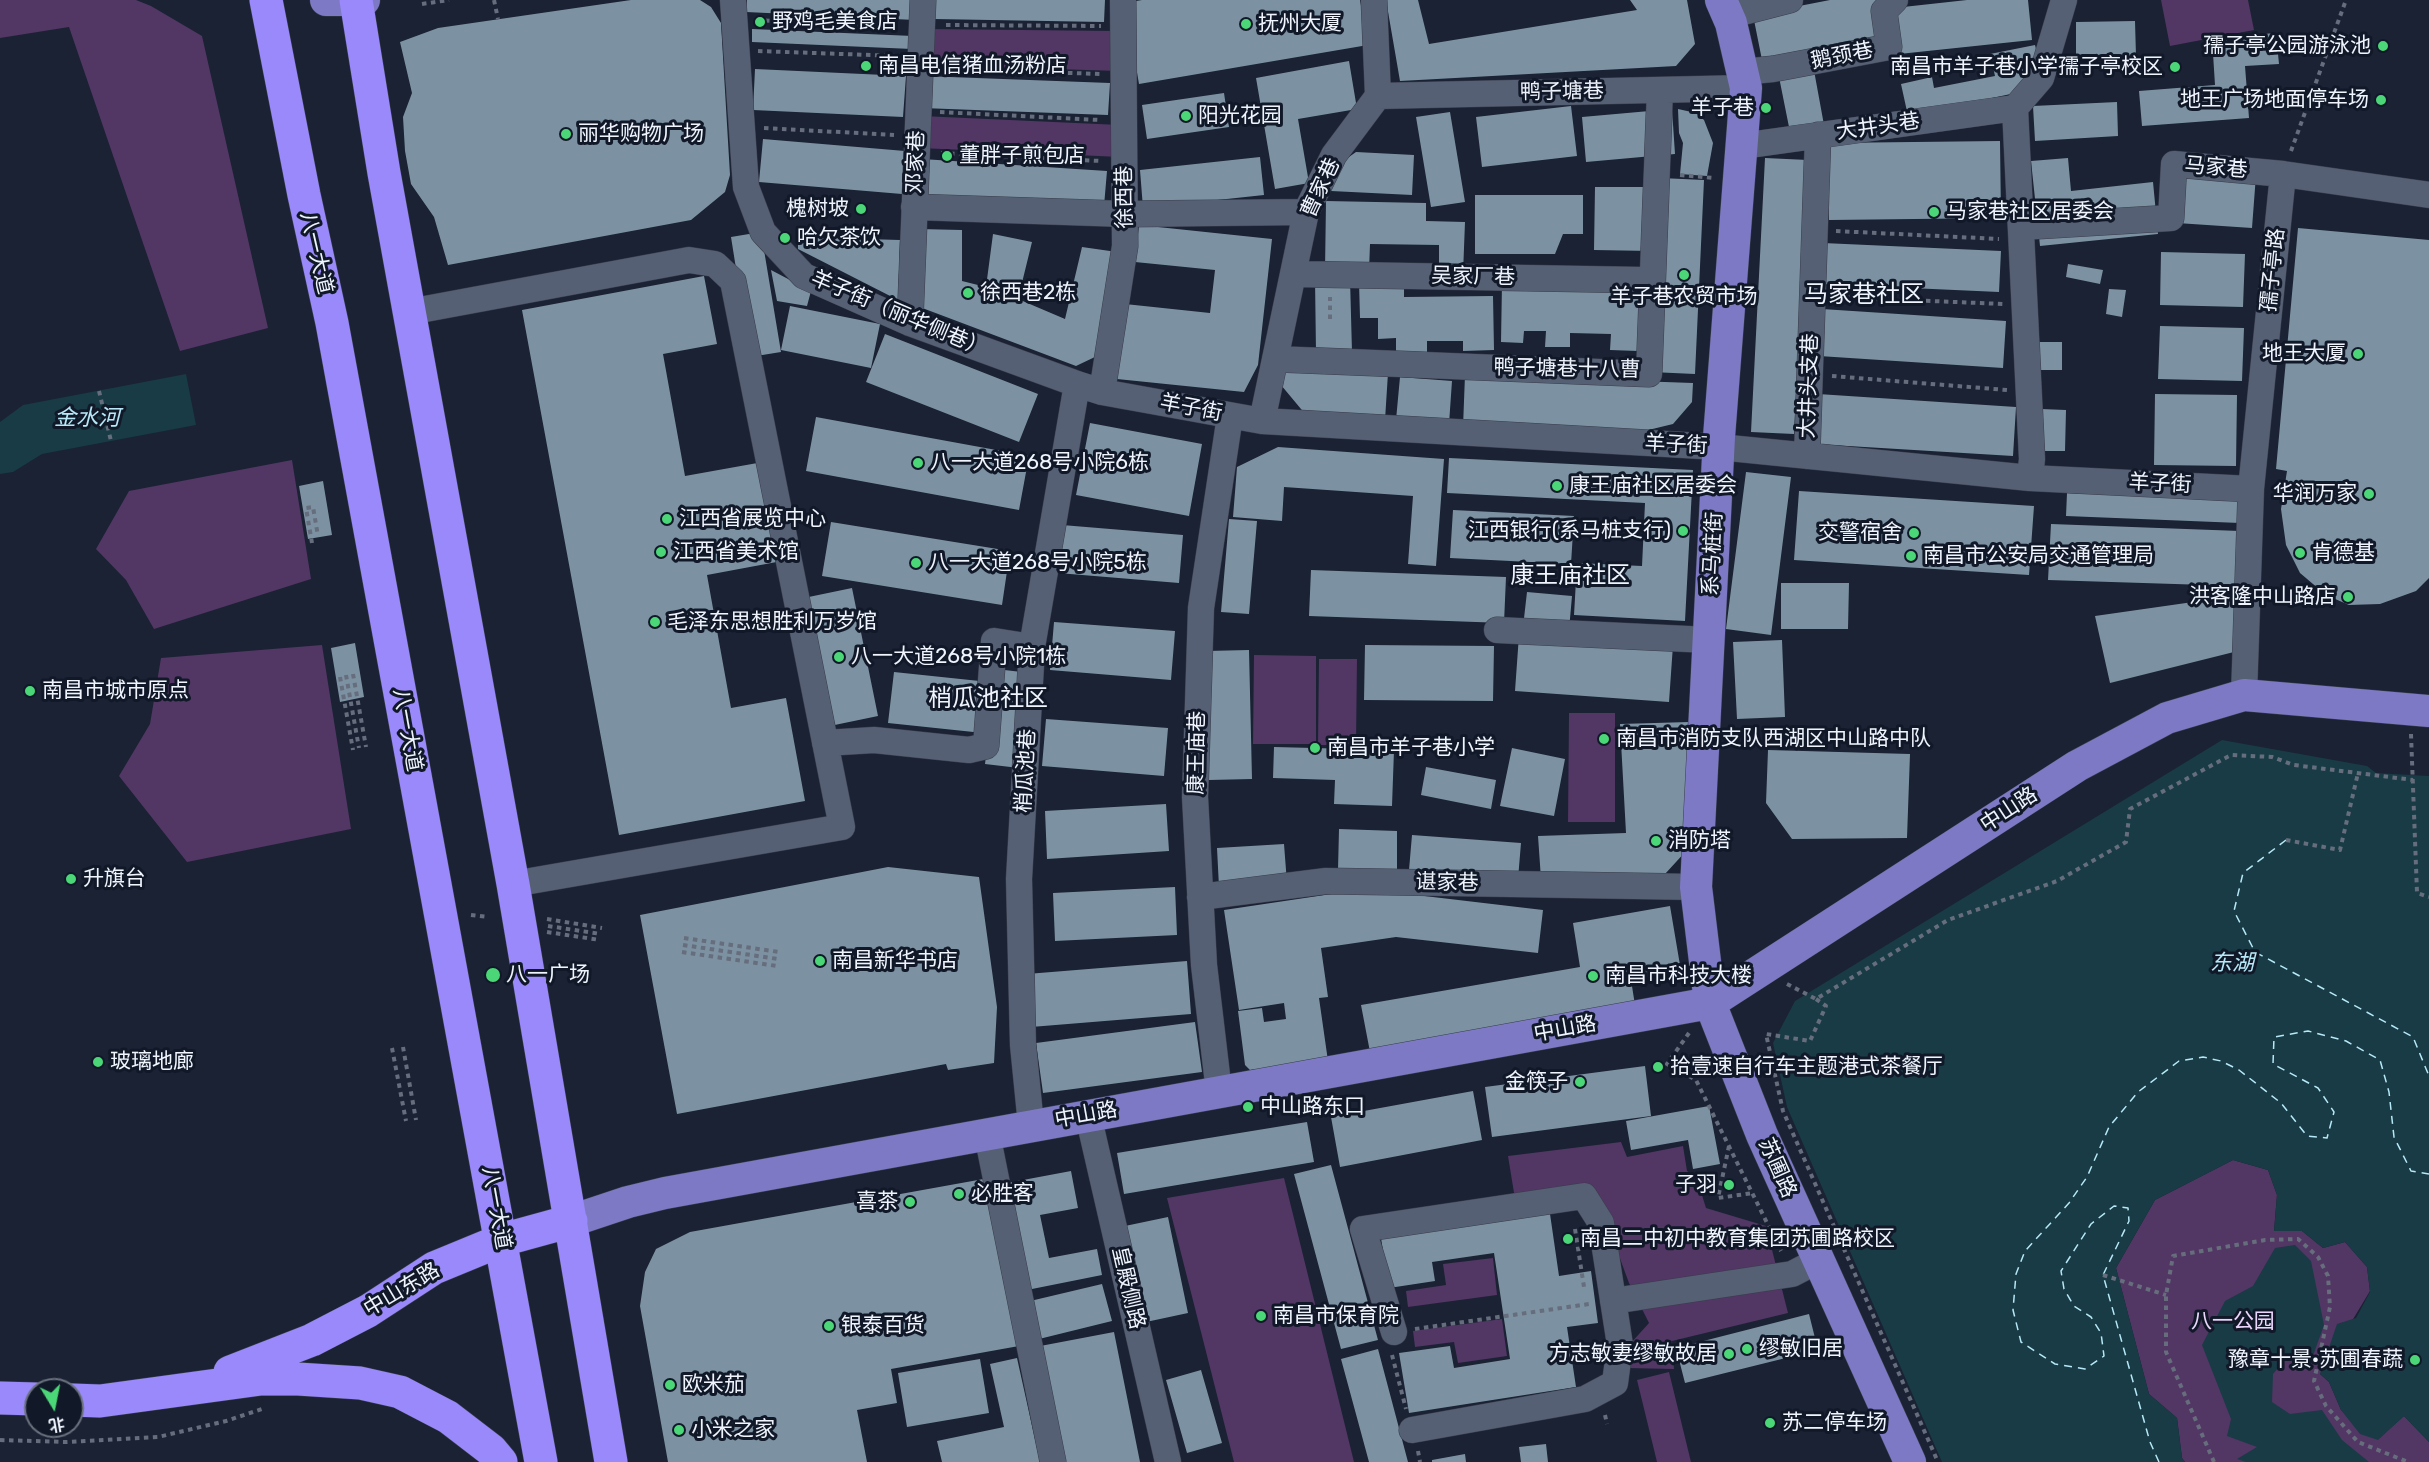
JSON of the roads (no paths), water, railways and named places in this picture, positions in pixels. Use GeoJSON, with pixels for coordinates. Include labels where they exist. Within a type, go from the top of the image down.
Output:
{"type":"FeatureCollection","features":[{"type":"Feature","properties":{"kind":"highway","name":"八一大道"},"geometry":{"type":"LineString","coordinates":[[266,0],[303,195],[332,322],[541,1462]]}},
{"type":"Feature","properties":{"kind":"highway"},"geometry":{"type":"LineString","coordinates":[[350,0],[384,173],[513,884],[611,1462]]}},
{"type":"Feature","properties":{"kind":"highway","name":"中山东路"},"geometry":{"type":"LineString","coordinates":[[180,1389],[249,1366],[312,1340],[368,1311],[434,1268],[502,1240],[571,1221]]}},
{"type":"Feature","properties":{"kind":"highway","name":"中山东路"},"geometry":{"type":"LineString","coordinates":[[84,1400],[100,1401],[261,1379],[360,1383],[400,1392],[448,1417],[491,1450],[501,1462]]}},
{"type":"Feature","properties":{"kind":"highway"},"geometry":{"type":"LineString","coordinates":[[0,1398],[24,1399]]}},
{"type":"Feature","properties":{"kind":"main road","name":"系马桩街"},"geometry":{"type":"LineString","coordinates":[[1710,1003],[1696,887],[1719,447],[1742,146],[1744,80],[1725,8]]}},
{"type":"Feature","properties":{"kind":"main road","name":"中山路"},"geometry":{"type":"LineString","coordinates":[[628,1202],[1031,1125],[1710,1003],[2077,766],[2167,717],[2244,694],[2420,711]]}},
{"type":"Feature","properties":{"kind":"main road","name":"苏圃路"},"geometry":{"type":"LineString","coordinates":[[1710,1003],[1762,1135],[1806,1267],[1910,1462]]}},
{"type":"Feature","properties":{"kind":"main road","name":"中山东路"},"geometry":{"type":"LineString","coordinates":[[571,1221],[628,1202]]}},
{"type":"Feature","properties":{"kind":"street","name":"羊子街（丽华侧巷）"},"geometry":{"type":"LineString","coordinates":[[733,0],[746,187],[763,232],[804,276],[910,323],[1102,392]]}},
{"type":"Feature","properties":{"kind":"street","name":"徐西巷"},"geometry":{"type":"LineString","coordinates":[[1102,392],[1125,246],[1123,0]]}},
{"type":"Feature","properties":{"kind":"street"},"geometry":{"type":"LineString","coordinates":[[1374,0],[1378,96]]}},
{"type":"Feature","properties":{"kind":"street"},"geometry":{"type":"LineString","coordinates":[[1725,8],[1790,0]]}},
{"type":"Feature","properties":{"kind":"street","name":"鹅颈巷"},"geometry":{"type":"LineString","coordinates":[[1744,80],[1773,69],[1890,47],[1884,11],[1895,0]]}},
{"type":"Feature","properties":{"kind":"street"},"geometry":{"type":"LineString","coordinates":[[2030,478],[2032,459],[2015,108],[2041,78],[2064,0]]}},
{"type":"Feature","properties":{"kind":"street","name":"邓家巷"},"geometry":{"type":"LineString","coordinates":[[910,323],[922,18]]}},
{"type":"Feature","properties":{"kind":"street","name":"鸭子塘巷"},"geometry":{"type":"LineString","coordinates":[[1378,96],[1660,90],[1744,80]]}},
{"type":"Feature","properties":{"kind":"street","name":"鸭子塘巷十八曹"},"geometry":{"type":"LineString","coordinates":[[1275,359],[1649,374],[1660,90]]}},
{"type":"Feature","properties":{"kind":"street","name":"曹家巷"},"geometry":{"type":"LineString","coordinates":[[1262,422],[1306,212],[1334,155],[1378,96]]}},
{"type":"Feature","properties":{"kind":"street","name":"大井头巷"},"geometry":{"type":"LineString","coordinates":[[1742,146],[2015,108]]}},
{"type":"Feature","properties":{"kind":"street","name":"大井头支巷"},"geometry":{"type":"LineString","coordinates":[[1807,456],[1818,135]]}},
{"type":"Feature","properties":{"kind":"street","name":"马家巷"},"geometry":{"type":"LineString","coordinates":[[2021,233],[2171,218],[2174,164],[2283,174]]}},
{"type":"Feature","properties":{"kind":"street"},"geometry":{"type":"LineString","coordinates":[[2283,174],[2429,195]]}},
{"type":"Feature","properties":{"kind":"street","name":"孺子亭路"},"geometry":{"type":"LineString","coordinates":[[2244,694],[2251,489],[2283,174]]}},
{"type":"Feature","properties":{"kind":"street"},"geometry":{"type":"LineString","coordinates":[[914,207],[1125,214],[1306,212]]}},
{"type":"Feature","properties":{"kind":"street"},"geometry":{"type":"LineString","coordinates":[[409,312],[689,260],[715,264],[733,281],[842,828],[513,884]]}},
{"type":"Feature","properties":{"kind":"street","name":"吴家厂巷"},"geometry":{"type":"LineString","coordinates":[[1293,274],[1644,280],[1652,275]]}},
{"type":"Feature","properties":{"kind":"street","name":"梢瓜池巷"},"geometry":{"type":"LineString","coordinates":[[1031,1125],[1023,1045],[1019,879],[1032,647],[1077,384]]}},
{"type":"Feature","properties":{"kind":"street","name":"羊子街"},"geometry":{"type":"LineString","coordinates":[[1102,392],[1262,422],[1719,447],[2030,478],[2251,489]]}},
{"type":"Feature","properties":{"kind":"street","name":"康王庙巷"},"geometry":{"type":"LineString","coordinates":[[1219,1092],[1204,965],[1195,796],[1201,608],[1230,416]]}},
{"type":"Feature","properties":{"kind":"street"},"geometry":{"type":"LineString","coordinates":[[1497,630],[1708,640]]}},
{"type":"Feature","properties":{"kind":"street"},"geometry":{"type":"LineString","coordinates":[[825,743],[874,740],[969,750],[986,746],[994,641],[1032,647]]}},
{"type":"Feature","properties":{"kind":"street","name":"谌家巷"},"geometry":{"type":"LineString","coordinates":[[1200,897],[1326,881],[1696,887]]}},
{"type":"Feature","properties":{"kind":"street","name":"皇殿侧路"},"geometry":{"type":"LineString","coordinates":[[1088,1115],[1168,1462]]}},
{"type":"Feature","properties":{"kind":"street"},"geometry":{"type":"LineString","coordinates":[[987,1134],[1053,1462]]}},
{"type":"Feature","properties":{"kind":"street"},"geometry":{"type":"LineString","coordinates":[[1394,1332],[1363,1229],[1584,1196],[1601,1224],[1603,1302],[1620,1345],[1615,1383],[1585,1399],[1412,1430]]}},
{"type":"Feature","properties":{"kind":"street"},"geometry":{"type":"LineString","coordinates":[[1603,1302],[1806,1267]]}},
{"type":"Feature","properties":{"kind":"water","name":"金水河"},"geometry":{"type":"Polygon","coordinates":[[[186,374],[196,425],[42,454],[13,472],[0,474],[0,422],[23,405],[186,374]]]}},
{"type":"Feature","properties":{"kind":"water","name":"东湖"},"geometry":{"type":"Polygon","coordinates":[[[2222,740],[2367,766],[2376,773],[2429,776],[2429,1442],[2404,1416],[2378,1440],[2360,1434],[2341,1410],[2329,1382],[2320,1374],[2337,1324],[2356,1318],[2370,1292],[2367,1267],[2345,1242],[2323,1248],[2302,1231],[2274,1231],[2277,1195],[2268,1170],[2233,1160],[2155,1200],[2116,1268],[2149,1394],[2177,1418],[2182,1458],[2185,1462],[1942,1462],[1787,1107],[1773,1043],[1795,1001],[2222,740]]]}},
{"type":"Feature","properties":{"kind":"water"},"geometry":{"type":"Polygon","coordinates":[[[2295,1245],[2311,1261],[2324,1325],[2309,1367],[2291,1353],[2273,1374],[2272,1402],[2290,1414],[2322,1410],[2342,1440],[2369,1462],[2246,1462],[2237,1459],[2257,1447],[2227,1436],[2231,1419],[2202,1345],[2225,1301],[2253,1286],[2275,1248],[2295,1245]]]}},
{"type":"Feature","properties":{"kind":"place","name":"野鸡毛美食店"},"geometry":{"type":"Point","coordinates":[760,22]}},
{"type":"Feature","properties":{"kind":"place","name":"抚州大厦"},"geometry":{"type":"Point","coordinates":[1246,24]}},
{"type":"Feature","properties":{"kind":"place","name":"孺子亭公园游泳池"},"geometry":{"type":"Point","coordinates":[2383,46]}},
{"type":"Feature","properties":{"kind":"place","name":"南昌电信猪血汤粉店"},"geometry":{"type":"Point","coordinates":[866,66]}},
{"type":"Feature","properties":{"kind":"place","name":"南昌市羊子巷小学孺子亭校区"},"geometry":{"type":"Point","coordinates":[2175,67]}},
{"type":"Feature","properties":{"kind":"place","name":"地王广场地面停车场"},"geometry":{"type":"Point","coordinates":[2381,100]}},
{"type":"Feature","properties":{"kind":"place","name":"羊子巷"},"geometry":{"type":"Point","coordinates":[1766,108]}},
{"type":"Feature","properties":{"kind":"place","name":"阳光花园"},"geometry":{"type":"Point","coordinates":[1186,116]}},
{"type":"Feature","properties":{"kind":"place","name":"丽华购物广场"},"geometry":{"type":"Point","coordinates":[566,134]}},
{"type":"Feature","properties":{"kind":"place","name":"董胖子煎包店"},"geometry":{"type":"Point","coordinates":[947,156]}},
{"type":"Feature","properties":{"kind":"place","name":"槐树坡"},"geometry":{"type":"Point","coordinates":[861,209]}},
{"type":"Feature","properties":{"kind":"place","name":"马家巷社区居委会"},"geometry":{"type":"Point","coordinates":[1934,212]}},
{"type":"Feature","properties":{"kind":"place","name":"哈欠茶饮"},"geometry":{"type":"Point","coordinates":[785,238]}},
{"type":"Feature","properties":{"kind":"place","name":"羊子巷农贸市场"},"geometry":{"type":"Point","coordinates":[1684,275]}},
{"type":"Feature","properties":{"kind":"place","name":"徐西巷2栋"},"geometry":{"type":"Point","coordinates":[968,293]}},
{"type":"Feature","properties":{"kind":"place","name":"地王大厦"},"geometry":{"type":"Point","coordinates":[2358,354]}},
{"type":"Feature","properties":{"kind":"place","name":"八一大道268号小院6栋"},"geometry":{"type":"Point","coordinates":[918,463]}},
{"type":"Feature","properties":{"kind":"place","name":"康王庙社区居委会"},"geometry":{"type":"Point","coordinates":[1557,486]}},
{"type":"Feature","properties":{"kind":"place","name":"华润万家"},"geometry":{"type":"Point","coordinates":[2369,494]}},
{"type":"Feature","properties":{"kind":"place","name":"江西省展览中心"},"geometry":{"type":"Point","coordinates":[667,519]}},
{"type":"Feature","properties":{"kind":"place","name":"江西银行(系马桩支行)"},"geometry":{"type":"Point","coordinates":[1683,531]}},
{"type":"Feature","properties":{"kind":"place","name":"交警宿舍"},"geometry":{"type":"Point","coordinates":[1914,533]}},
{"type":"Feature","properties":{"kind":"place","name":"江西省美术馆"},"geometry":{"type":"Point","coordinates":[661,552]}},
{"type":"Feature","properties":{"kind":"place","name":"肯德基"},"geometry":{"type":"Point","coordinates":[2300,553]}},
{"type":"Feature","properties":{"kind":"place","name":"南昌市公安局交通管理局"},"geometry":{"type":"Point","coordinates":[1911,556]}},
{"type":"Feature","properties":{"kind":"place","name":"八一大道268号小院5栋"},"geometry":{"type":"Point","coordinates":[916,563]}},
{"type":"Feature","properties":{"kind":"place","name":"洪客隆中山路店"},"geometry":{"type":"Point","coordinates":[2348,597]}},
{"type":"Feature","properties":{"kind":"place","name":"毛泽东思想胜利万岁馆"},"geometry":{"type":"Point","coordinates":[655,622]}},
{"type":"Feature","properties":{"kind":"place","name":"八一大道268号小院1栋"},"geometry":{"type":"Point","coordinates":[839,657]}},
{"type":"Feature","properties":{"kind":"place","name":"南昌市城市原点"},"geometry":{"type":"Point","coordinates":[30,691]}},
{"type":"Feature","properties":{"kind":"place","name":"南昌市消防支队西湖区中山路中队"},"geometry":{"type":"Point","coordinates":[1604,739]}},
{"type":"Feature","properties":{"kind":"place","name":"南昌市羊子巷小学"},"geometry":{"type":"Point","coordinates":[1315,748]}},
{"type":"Feature","properties":{"kind":"place","name":"消防塔"},"geometry":{"type":"Point","coordinates":[1656,841]}},
{"type":"Feature","properties":{"kind":"place","name":"升旗台"},"geometry":{"type":"Point","coordinates":[71,879]}},
{"type":"Feature","properties":{"kind":"place","name":"南昌新华书店"},"geometry":{"type":"Point","coordinates":[820,961]}},
{"type":"Feature","properties":{"kind":"place","name":"八一广场"},"geometry":{"type":"Point","coordinates":[493,975]}},
{"type":"Feature","properties":{"kind":"place","name":"南昌市科技大楼"},"geometry":{"type":"Point","coordinates":[1593,976]}},
{"type":"Feature","properties":{"kind":"place","name":"玻璃地廊"},"geometry":{"type":"Point","coordinates":[98,1062]}},
{"type":"Feature","properties":{"kind":"place","name":"拾壹速自行车主题港式茶餐厅"},"geometry":{"type":"Point","coordinates":[1658,1067]}},
{"type":"Feature","properties":{"kind":"place","name":"金筷子"},"geometry":{"type":"Point","coordinates":[1580,1082]}},
{"type":"Feature","properties":{"kind":"place","name":"中山路东口"},"geometry":{"type":"Point","coordinates":[1248,1107]}},
{"type":"Feature","properties":{"kind":"place","name":"子羽"},"geometry":{"type":"Point","coordinates":[1729,1185]}},
{"type":"Feature","properties":{"kind":"place","name":"必胜客"},"geometry":{"type":"Point","coordinates":[959,1194]}},
{"type":"Feature","properties":{"kind":"place","name":"喜茶"},"geometry":{"type":"Point","coordinates":[910,1202]}},
{"type":"Feature","properties":{"kind":"place","name":"南昌二中初中教育集团苏圃路校区"},"geometry":{"type":"Point","coordinates":[1568,1239]}},
{"type":"Feature","properties":{"kind":"place","name":"南昌市保育院"},"geometry":{"type":"Point","coordinates":[1261,1316]}},
{"type":"Feature","properties":{"kind":"place","name":"银泰百货"},"geometry":{"type":"Point","coordinates":[829,1326]}},
{"type":"Feature","properties":{"kind":"place","name":"缪敏旧居"},"geometry":{"type":"Point","coordinates":[1747,1349]}},
{"type":"Feature","properties":{"kind":"place","name":"方志敏妻缪敏故居"},"geometry":{"type":"Point","coordinates":[1729,1354]}},
{"type":"Feature","properties":{"kind":"place","name":"豫章十景·苏圃春蔬"},"geometry":{"type":"Point","coordinates":[2415,1360]}},
{"type":"Feature","properties":{"kind":"place","name":"欧米茄"},"geometry":{"type":"Point","coordinates":[670,1385]}},
{"type":"Feature","properties":{"kind":"place","name":"苏二停车场"},"geometry":{"type":"Point","coordinates":[1770,1423]}},
{"type":"Feature","properties":{"kind":"place","name":"小米之家"},"geometry":{"type":"Point","coordinates":[679,1430]}},
{"type":"Feature","properties":{"kind":"district","name":"马家巷社区"},"geometry":{"type":"Point","coordinates":[1864,295]}},
{"type":"Feature","properties":{"kind":"district","name":"康王庙社区"},"geometry":{"type":"Point","coordinates":[1570,576]}},
{"type":"Feature","properties":{"kind":"district","name":"梢瓜池社区"},"geometry":{"type":"Point","coordinates":[988,699]}},
{"type":"Feature","properties":{"kind":"park label","name":"八一公园"},"geometry":{"type":"Point","coordinates":[2233,1322]}}]}
